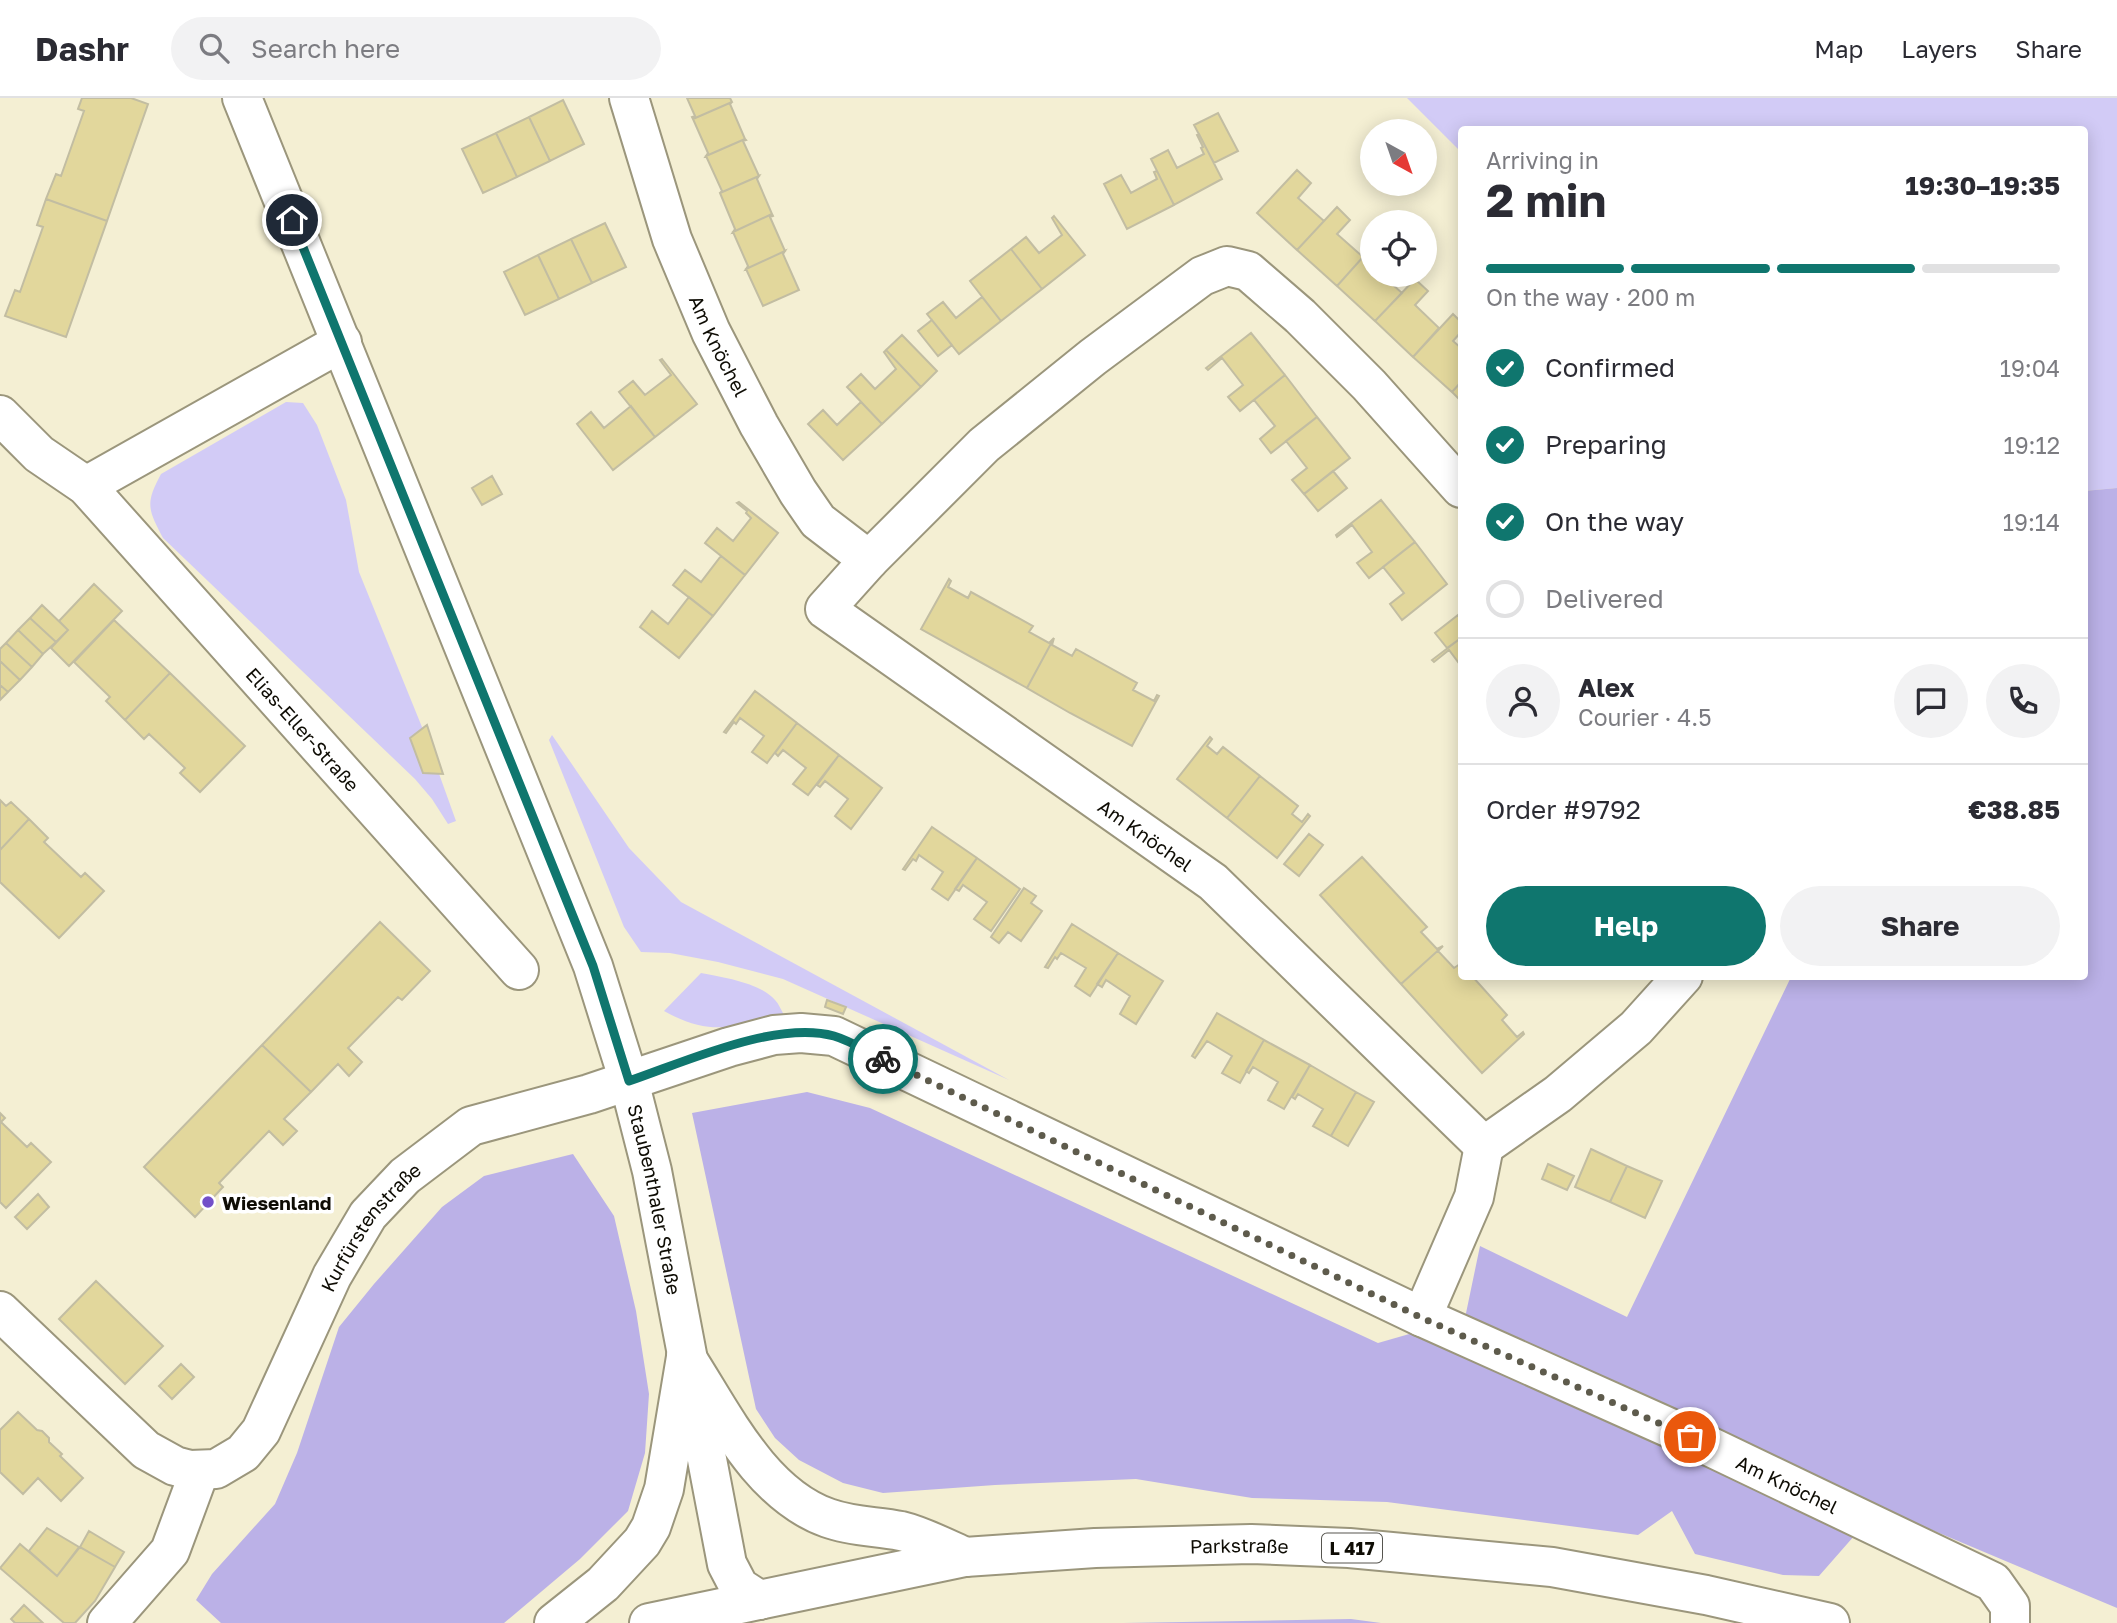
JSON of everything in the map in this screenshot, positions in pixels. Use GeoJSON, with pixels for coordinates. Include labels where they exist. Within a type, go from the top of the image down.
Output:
{"type":"FeatureCollection","features":[{"type":"Feature","properties":{"kind":"main road","name":"Staubenthaler Straße"},"geometry":{"type":"LineString","coordinates":[[242,98],[593,966],[629,1081],[652,1171],[727,1564],[739,1587],[759,1600]]}},
{"type":"Feature","properties":{"kind":"main road","name":"Am Knöchel"},"geometry":{"type":"LineString","coordinates":[[629,98],[671,239],[712,332],[753,414],[818,521],[869,560]]}},
{"type":"Feature","properties":{"kind":"main road","name":"Am Knöchel"},"geometry":{"type":"LineString","coordinates":[[1458,485],[1369,385],[1300,316],[1248,271],[1227,266],[1202,276],[1093,357],[984,445],[869,560],[825,609],[1213,882],[1484,1146]]}},
{"type":"Feature","properties":{"kind":"main road"},"geometry":{"type":"LineString","coordinates":[[86,486],[342,342]]}},
{"type":"Feature","properties":{"kind":"main road","name":"Elias-Eller-Straße"},"geometry":{"type":"LineString","coordinates":[[0,415],[39,454],[86,486],[519,970]]}},
{"type":"Feature","properties":{"kind":"main road"},"geometry":{"type":"LineString","coordinates":[[1422,1318],[1474,1197],[1484,1146],[1558,1094],[1607,1053],[1636,1028],[1680,980]]}},
{"type":"Feature","properties":{"kind":"main road","name":"Am Knöchel"},"geometry":{"type":"LineString","coordinates":[[629,1081],[774,1034],[834,1036],[1422,1318],[1678,1432],[1993,1582],[2010,1606],[2010,1623]]}},
{"type":"Feature","properties":{"kind":"main road","name":"Kurfürstenstraße"},"geometry":{"type":"LineString","coordinates":[[200,1470],[216,1469],[229,1463],[253,1443],[261,1431],[332,1276],[368,1215],[405,1176],[471,1126],[629,1081]]}},
{"type":"Feature","properties":{"kind":"main road"},"geometry":{"type":"LineString","coordinates":[[0,1311],[146,1450],[175,1466],[200,1470],[170,1551],[107,1623]]}},
{"type":"Feature","properties":{"kind":"main road"},"geometry":{"type":"LineString","coordinates":[[686,1357],[749,1454],[777,1488],[805,1508],[827,1518],[874,1529],[902,1531],[965,1557]]}},
{"type":"Feature","properties":{"kind":"main road"},"geometry":{"type":"LineString","coordinates":[[554,1623],[603,1584],[642,1542],[651,1527],[664,1489],[686,1357]]}},
{"type":"Feature","properties":{"kind":"main road","name":"Parkstraße"},"geometry":{"type":"LineString","coordinates":[[649,1623],[965,1557],[1156,1546],[1251,1544],[1349,1548],[1552,1567],[1706,1595],[1830,1623]]}},
{"type":"Feature","properties":{"kind":"shaded area"},"geometry":{"type":"Polygon","coordinates":[[[1407,98],[2117,98],[2117,488],[2088,491],[2088,126],[1458,126],[1458,149],[1437,128],[1437,119],[1428,119],[1407,98]]]}},
{"type":"Feature","properties":{"kind":"shaded area"},"geometry":{"type":"Polygon","coordinates":[[[286,402],[303,403],[317,425],[346,500],[359,572],[424,732],[456,821],[448,824],[415,779],[163,538],[154,520],[150,506],[152,493],[161,474],[286,402]]]}},
{"type":"Feature","properties":{"kind":"shaded area"},"geometry":{"type":"Polygon","coordinates":[[[2117,488],[2117,1608],[1932,1530],[1876,1511],[1819,1576],[1783,1575],[1695,1554],[1672,1511],[1638,1535],[1387,1502],[1252,1498],[1136,1479],[883,1493],[843,1483],[799,1460],[775,1438],[756,1409],[692,1113],[807,1092],[870,1108],[1378,1343],[1465,1318],[1480,1246],[1627,1317],[1790,980],[2088,980],[2088,491],[2117,488]]]}},
{"type":"Feature","properties":{"kind":"shaded area"},"geometry":{"type":"Polygon","coordinates":[[[552,735],[629,848],[681,902],[1009,1080],[783,979],[718,962],[670,953],[641,952],[624,927],[549,740],[552,735]]]}},
{"type":"Feature","properties":{"kind":"shaded area"},"geometry":{"type":"Polygon","coordinates":[[[701,973],[760,989],[775,1000],[784,1015],[737,1026],[710,1027],[680,1019],[664,1011],[701,973]]]}},
{"type":"Feature","properties":{"kind":"shaded area"},"geometry":{"type":"Polygon","coordinates":[[[573,1154],[614,1216],[636,1311],[649,1394],[645,1453],[628,1511],[580,1559],[504,1623],[221,1623],[196,1600],[212,1574],[275,1504],[297,1453],[339,1327],[442,1207],[484,1176],[573,1154]]]}},
{"type":"Feature","properties":{"kind":"shaded area"},"geometry":{"type":"Polygon","coordinates":[[[1351,1619],[1381,1623],[1123,1623],[1351,1619]]]}},
{"type":"Feature","properties":{"kind":"building"},"geometry":{"type":"Polygon","coordinates":[[[82,98],[131,98],[148,104],[107,221],[46,199],[56,174],[61,176],[84,111],[78,109],[82,98]]]}},
{"type":"Feature","properties":{"kind":"building"},"geometry":{"type":"Polygon","coordinates":[[[687,98],[730,98],[732,102],[693,119],[695,116],[687,98]]]}},
{"type":"Feature","properties":{"kind":"building"},"geometry":{"type":"Polygon","coordinates":[[[563,100],[584,144],[550,161],[529,117],[563,100]]]}},
{"type":"Feature","properties":{"kind":"building"},"geometry":{"type":"Polygon","coordinates":[[[732,102],[730,104],[745,139],[706,156],[708,153],[693,119],[732,102]]]}},
{"type":"Feature","properties":{"kind":"building"},"geometry":{"type":"Polygon","coordinates":[[[1218,113],[1238,151],[1214,163],[1194,125],[1218,113]]]}},
{"type":"Feature","properties":{"kind":"building"},"geometry":{"type":"Polygon","coordinates":[[[529,117],[550,161],[517,177],[496,133],[529,117]]]}},
{"type":"Feature","properties":{"kind":"building"},"geometry":{"type":"Polygon","coordinates":[[[496,133],[517,177],[483,193],[462,149],[496,133]]]}},
{"type":"Feature","properties":{"kind":"building"},"geometry":{"type":"Polygon","coordinates":[[[1199,134],[1222,179],[1174,205],[1151,159],[1168,150],[1177,168],[1204,154],[1197,135],[1199,134]]]}},
{"type":"Feature","properties":{"kind":"building"},"geometry":{"type":"Polygon","coordinates":[[[745,139],[743,141],[759,176],[720,193],[722,191],[706,156],[745,139]]]}},
{"type":"Feature","properties":{"kind":"building"},"geometry":{"type":"Polygon","coordinates":[[[1297,170],[1311,183],[1298,198],[1324,221],[1297,250],[1257,213],[1297,170]]]}},
{"type":"Feature","properties":{"kind":"building"},"geometry":{"type":"Polygon","coordinates":[[[1157,171],[1174,205],[1127,229],[1104,184],[1121,175],[1131,193],[1157,179],[1154,172],[1157,171]]]}},
{"type":"Feature","properties":{"kind":"building"},"geometry":{"type":"Polygon","coordinates":[[[759,176],[757,179],[772,214],[733,232],[735,229],[720,193],[759,176]]]}},
{"type":"Feature","properties":{"kind":"building"},"geometry":{"type":"Polygon","coordinates":[[[46,199],[107,221],[66,337],[5,316],[15,290],[20,292],[43,227],[37,225],[46,199]]]}},
{"type":"Feature","properties":{"kind":"building"},"geometry":{"type":"Polygon","coordinates":[[[1337,207],[1350,220],[1337,234],[1360,254],[1360,260],[1337,286],[1297,250],[1337,207]]]}},
{"type":"Feature","properties":{"kind":"building"},"geometry":{"type":"Polygon","coordinates":[[[772,214],[770,217],[785,251],[746,269],[748,266],[733,232],[772,214]]]}},
{"type":"Feature","properties":{"kind":"building"},"geometry":{"type":"Polygon","coordinates":[[[1054,216],[1085,255],[1042,289],[1011,249],[1026,237],[1039,253],[1062,235],[1052,218],[1054,216]]]}},
{"type":"Feature","properties":{"kind":"building"},"geometry":{"type":"Polygon","coordinates":[[[605,223],[626,267],[592,283],[571,239],[605,223]]]}},
{"type":"Feature","properties":{"kind":"building"},"geometry":{"type":"Polygon","coordinates":[[[571,239],[592,283],[559,299],[538,255],[571,239]]]}},
{"type":"Feature","properties":{"kind":"building"},"geometry":{"type":"Polygon","coordinates":[[[1011,249],[1042,289],[1001,321],[970,281],[1011,249]]]}},
{"type":"Feature","properties":{"kind":"building"},"geometry":{"type":"Polygon","coordinates":[[[785,251],[783,254],[799,290],[763,306],[746,269],[785,251]]]}},
{"type":"Feature","properties":{"kind":"building"},"geometry":{"type":"Polygon","coordinates":[[[538,255],[559,299],[525,315],[504,272],[538,255]]]}},
{"type":"Feature","properties":{"kind":"building"},"geometry":{"type":"Polygon","coordinates":[[[1360,260],[1360,287],[1395,287],[1402,293],[1375,321],[1337,286],[1360,260]]]}},
{"type":"Feature","properties":{"kind":"building"},"geometry":{"type":"Polygon","coordinates":[[[1407,287],[1424,287],[1428,291],[1415,305],[1439,328],[1413,357],[1375,321],[1407,287]]]}},
{"type":"Feature","properties":{"kind":"building"},"geometry":{"type":"Polygon","coordinates":[[[982,297],[1001,321],[959,354],[927,314],[943,302],[956,318],[982,297]]]}},
{"type":"Feature","properties":{"kind":"building"},"geometry":{"type":"Polygon","coordinates":[[[1453,314],[1458,319],[1458,335],[1453,341],[1458,345],[1458,385],[1452,392],[1413,357],[1453,314]]]}},
{"type":"Feature","properties":{"kind":"building"},"geometry":{"type":"Polygon","coordinates":[[[932,320],[952,345],[938,356],[918,331],[932,320]]]}},
{"type":"Feature","properties":{"kind":"building"},"geometry":{"type":"Polygon","coordinates":[[[1251,333],[1285,375],[1240,411],[1228,397],[1243,385],[1222,358],[1208,370],[1206,368],[1251,333]]]}},
{"type":"Feature","properties":{"kind":"building"},"geometry":{"type":"Polygon","coordinates":[[[902,335],[937,371],[921,387],[886,350],[902,335]]]}},
{"type":"Feature","properties":{"kind":"building"},"geometry":{"type":"Polygon","coordinates":[[[886,350],[921,387],[882,424],[847,387],[861,374],[875,389],[896,369],[884,352],[886,350]]]}},
{"type":"Feature","properties":{"kind":"building"},"geometry":{"type":"Polygon","coordinates":[[[662,359],[697,404],[655,437],[619,392],[633,381],[645,395],[671,375],[660,360],[662,359]]]}},
{"type":"Feature","properties":{"kind":"building"},"geometry":{"type":"Polygon","coordinates":[[[1285,375],[1317,417],[1271,453],[1260,439],[1275,426],[1254,400],[1285,375]]]}},
{"type":"Feature","properties":{"kind":"building"},"geometry":{"type":"Polygon","coordinates":[[[1458,385],[1458,398],[1452,392],[1458,385]]]}},
{"type":"Feature","properties":{"kind":"building"},"geometry":{"type":"Polygon","coordinates":[[[861,402],[882,424],[843,460],[808,424],[823,410],[837,425],[861,402]]]}},
{"type":"Feature","properties":{"kind":"building"},"geometry":{"type":"Polygon","coordinates":[[[631,406],[655,437],[613,470],[577,424],[591,412],[604,428],[631,406]]]}},
{"type":"Feature","properties":{"kind":"building"},"geometry":{"type":"Polygon","coordinates":[[[1317,417],[1350,458],[1304,494],[1292,480],[1307,468],[1286,441],[1317,417]]]}},
{"type":"Feature","properties":{"kind":"building"},"geometry":{"type":"Polygon","coordinates":[[[1333,471],[1347,488],[1318,511],[1304,494],[1333,471]]]}},
{"type":"Feature","properties":{"kind":"building"},"geometry":{"type":"Polygon","coordinates":[[[492,476],[502,494],[482,505],[472,488],[492,476]]]}},
{"type":"Feature","properties":{"kind":"building"},"geometry":{"type":"Polygon","coordinates":[[[1381,500],[1415,542],[1369,578],[1357,563],[1372,552],[1352,525],[1337,537],[1336,535],[1381,500]]]}},
{"type":"Feature","properties":{"kind":"building"},"geometry":{"type":"Polygon","coordinates":[[[737,503],[778,533],[745,575],[705,543],[717,528],[733,541],[751,518],[737,503]]]}},
{"type":"Feature","properties":{"kind":"building"},"geometry":{"type":"Polygon","coordinates":[[[1415,542],[1447,584],[1402,620],[1390,604],[1404,593],[1383,567],[1415,542]]]}},
{"type":"Feature","properties":{"kind":"building"},"geometry":{"type":"Polygon","coordinates":[[[721,556],[745,575],[713,616],[673,585],[685,570],[701,582],[721,556]]]}},
{"type":"Feature","properties":{"kind":"building"},"geometry":{"type":"Polygon","coordinates":[[[949,579],[951,581],[948,587],[968,598],[971,592],[1033,626],[1029,632],[1049,643],[1054,638],[1027,688],[921,629],[949,579]]]}},
{"type":"Feature","properties":{"kind":"building"},"geometry":{"type":"Polygon","coordinates":[[[94,584],[122,611],[69,666],[51,648],[68,630],[59,621],[94,584]]]}},
{"type":"Feature","properties":{"kind":"building"},"geometry":{"type":"Polygon","coordinates":[[[689,597],[713,616],[679,658],[640,627],[652,611],[668,624],[689,597]]]}},
{"type":"Feature","properties":{"kind":"building"},"geometry":{"type":"Polygon","coordinates":[[[42,605],[68,630],[56,642],[30,618],[42,605]]]}},
{"type":"Feature","properties":{"kind":"building"},"geometry":{"type":"Polygon","coordinates":[[[1458,615],[1458,640],[1447,648],[1435,633],[1458,615]]]}},
{"type":"Feature","properties":{"kind":"building"},"geometry":{"type":"Polygon","coordinates":[[[30,618],[56,642],[43,654],[18,630],[30,618]]]}},
{"type":"Feature","properties":{"kind":"building"},"geometry":{"type":"Polygon","coordinates":[[[114,620],[170,673],[125,720],[106,701],[110,697],[74,662],[114,620]]]}},
{"type":"Feature","properties":{"kind":"building"},"geometry":{"type":"Polygon","coordinates":[[[18,630],[43,654],[32,667],[6,643],[18,630]]]}},
{"type":"Feature","properties":{"kind":"building"},"geometry":{"type":"Polygon","coordinates":[[[1054,638],[1052,645],[1072,656],[1076,649],[1137,683],[1133,690],[1154,701],[1157,695],[1159,696],[1132,746],[1027,688],[1054,638]]]}},
{"type":"Feature","properties":{"kind":"building"},"geometry":{"type":"Polygon","coordinates":[[[1458,640],[1458,662],[1449,650],[1434,662],[1432,660],[1458,640]]]}},
{"type":"Feature","properties":{"kind":"building"},"geometry":{"type":"Polygon","coordinates":[[[6,643],[32,667],[20,680],[0,661],[0,649],[6,643]]]}},
{"type":"Feature","properties":{"kind":"building"},"geometry":{"type":"Polygon","coordinates":[[[0,661],[20,680],[8,692],[0,685],[0,661]]]}},
{"type":"Feature","properties":{"kind":"building"},"geometry":{"type":"Polygon","coordinates":[[[170,673],[245,746],[200,792],[180,773],[185,768],[149,734],[144,739],[125,720],[170,673]]]}},
{"type":"Feature","properties":{"kind":"building"},"geometry":{"type":"Polygon","coordinates":[[[0,685],[8,692],[0,700],[0,685]]]}},
{"type":"Feature","properties":{"kind":"building"},"geometry":{"type":"Polygon","coordinates":[[[755,691],[797,723],[767,763],[752,752],[764,736],[740,718],[724,732],[755,691]]]}},
{"type":"Feature","properties":{"kind":"building"},"geometry":{"type":"Polygon","coordinates":[[[797,723],[839,755],[808,795],[793,784],[806,768],[783,750],[778,756],[775,753],[797,723]]]}},
{"type":"Feature","properties":{"kind":"building"},"geometry":{"type":"Polygon","coordinates":[[[427,725],[443,774],[423,773],[410,738],[427,725]]]}},
{"type":"Feature","properties":{"kind":"building"},"geometry":{"type":"Polygon","coordinates":[[[1210,737],[1212,739],[1207,746],[1217,754],[1223,747],[1260,776],[1227,818],[1177,779],[1210,737]]]}},
{"type":"Feature","properties":{"kind":"building"},"geometry":{"type":"Polygon","coordinates":[[[839,755],[882,788],[851,829],[835,816],[848,799],[825,781],[820,787],[817,785],[839,755]]]}},
{"type":"Feature","properties":{"kind":"building"},"geometry":{"type":"Polygon","coordinates":[[[1260,776],[1298,806],[1292,814],[1302,822],[1308,814],[1310,816],[1277,858],[1227,818],[1260,776]]]}},
{"type":"Feature","properties":{"kind":"building"},"geometry":{"type":"Polygon","coordinates":[[[0,800],[6,806],[11,802],[29,819],[0,850],[0,800]]]}},
{"type":"Feature","properties":{"kind":"building"},"geometry":{"type":"Polygon","coordinates":[[[29,819],[48,838],[44,842],[81,877],[85,873],[104,891],[59,938],[0,882],[0,850],[29,819]]]}},
{"type":"Feature","properties":{"kind":"building"},"geometry":{"type":"Polygon","coordinates":[[[932,827],[977,858],[948,900],[932,889],[943,872],[919,855],[916,861],[913,859],[905,870],[903,869],[932,827]]]}},
{"type":"Feature","properties":{"kind":"building"},"geometry":{"type":"Polygon","coordinates":[[[1309,834],[1323,845],[1299,876],[1284,864],[1309,834]]]}},
{"type":"Feature","properties":{"kind":"building"},"geometry":{"type":"Polygon","coordinates":[[[1362,857],[1427,927],[1421,932],[1437,949],[1443,946],[1401,984],[1320,895],[1362,857]]]}},
{"type":"Feature","properties":{"kind":"building"},"geometry":{"type":"Polygon","coordinates":[[[977,858],[1020,889],[991,931],[974,919],[987,902],[963,885],[959,891],[955,889],[977,858]]]}},
{"type":"Feature","properties":{"kind":"building"},"geometry":{"type":"Polygon","coordinates":[[[1024,888],[1036,896],[1031,903],[1042,911],[1021,941],[1008,932],[999,943],[991,937],[1024,888]]]}},
{"type":"Feature","properties":{"kind":"building"},"geometry":{"type":"Polygon","coordinates":[[[380,922],[430,971],[402,1000],[398,997],[348,1048],[362,1062],[349,1076],[338,1064],[311,1092],[262,1045],[380,922]]]}},
{"type":"Feature","properties":{"kind":"building"},"geometry":{"type":"Polygon","coordinates":[[[1072,924],[1118,953],[1090,996],[1075,986],[1086,968],[1061,953],[1048,968],[1045,967],[1072,924]]]}},
{"type":"Feature","properties":{"kind":"building"},"geometry":{"type":"Polygon","coordinates":[[[1443,946],[1438,951],[1454,968],[1458,965],[1458,980],[1476,980],[1507,1015],[1502,1020],[1517,1037],[1523,1032],[1524,1034],[1482,1073],[1401,984],[1443,946]]]}},
{"type":"Feature","properties":{"kind":"building"},"geometry":{"type":"Polygon","coordinates":[[[1118,953],[1163,981],[1136,1024],[1120,1014],[1130,996],[1106,980],[1102,987],[1097,984],[1118,953]]]}},
{"type":"Feature","properties":{"kind":"building"},"geometry":{"type":"Polygon","coordinates":[[[827,1000],[846,1007],[843,1014],[825,1007],[827,1000]]]}},
{"type":"Feature","properties":{"kind":"building"},"geometry":{"type":"Polygon","coordinates":[[[1217,1013],[1264,1040],[1240,1083],[1222,1073],[1232,1056],[1207,1041],[1195,1058],[1192,1056],[1217,1013]]]}},
{"type":"Feature","properties":{"kind":"building"},"geometry":{"type":"Polygon","coordinates":[[[1264,1040],[1310,1065],[1284,1109],[1268,1100],[1278,1082],[1253,1067],[1249,1073],[1246,1071],[1264,1040]]]}},
{"type":"Feature","properties":{"kind":"building"},"geometry":{"type":"Polygon","coordinates":[[[262,1045],[311,1092],[284,1119],[297,1131],[283,1145],[269,1131],[219,1183],[223,1187],[195,1217],[144,1167],[262,1045]]]}},
{"type":"Feature","properties":{"kind":"building"},"geometry":{"type":"Polygon","coordinates":[[[1310,1065],[1356,1092],[1331,1136],[1313,1126],[1323,1109],[1298,1094],[1295,1099],[1292,1097],[1310,1065]]]}},
{"type":"Feature","properties":{"kind":"building"},"geometry":{"type":"Polygon","coordinates":[[[1356,1092],[1374,1102],[1348,1146],[1331,1136],[1356,1092]]]}},
{"type":"Feature","properties":{"kind":"building"},"geometry":{"type":"Polygon","coordinates":[[[0,1113],[5,1118],[1,1122],[27,1147],[31,1143],[51,1162],[6,1208],[0,1202],[0,1113]]]}},
{"type":"Feature","properties":{"kind":"building"},"geometry":{"type":"Polygon","coordinates":[[[1591,1149],[1627,1166],[1610,1202],[1575,1187],[1591,1149]]]}},
{"type":"Feature","properties":{"kind":"building"},"geometry":{"type":"Polygon","coordinates":[[[1548,1164],[1574,1176],[1567,1190],[1542,1179],[1548,1164]]]}},
{"type":"Feature","properties":{"kind":"building"},"geometry":{"type":"Polygon","coordinates":[[[1627,1166],[1662,1181],[1645,1218],[1610,1202],[1627,1166]]]}},
{"type":"Feature","properties":{"kind":"building"},"geometry":{"type":"Polygon","coordinates":[[[38,1194],[49,1207],[27,1229],[15,1217],[38,1194]]]}},
{"type":"Feature","properties":{"kind":"building"},"geometry":{"type":"Polygon","coordinates":[[[96,1281],[163,1346],[125,1384],[59,1319],[96,1281]]]}},
{"type":"Feature","properties":{"kind":"building"},"geometry":{"type":"Polygon","coordinates":[[[181,1364],[194,1377],[172,1399],[159,1386],[181,1364]]]}},
{"type":"Feature","properties":{"kind":"building"},"geometry":{"type":"Polygon","coordinates":[[[18,1412],[49,1438],[49,1442],[62,1454],[60,1456],[83,1478],[61,1501],[38,1478],[23,1494],[0,1472],[0,1430],[18,1412]]]}},
{"type":"Feature","properties":{"kind":"building"},"geometry":{"type":"Polygon","coordinates":[[[47,1528],[79,1547],[57,1576],[29,1551],[47,1528]]]}},
{"type":"Feature","properties":{"kind":"building"},"geometry":{"type":"Polygon","coordinates":[[[89,1531],[124,1552],[115,1567],[80,1547],[89,1531]]]}},
{"type":"Feature","properties":{"kind":"building"},"geometry":{"type":"Polygon","coordinates":[[[20,1544],[57,1576],[80,1547],[115,1567],[95,1601],[75,1623],[64,1623],[0,1568],[20,1544]]]}},
{"type":"Feature","properties":{"kind":"building"},"geometry":{"type":"Polygon","coordinates":[[[24,1605],[43,1623],[15,1623],[11,1619],[24,1605]]]}},
{"type":"Feature","properties":{"kind":"way so far"},"geometry":{"type":"LineString","coordinates":[[883,1059],[1422,1318],[1690,1437]]}},
{"type":"Feature","properties":{"kind":"place","name":"Wiesenland"},"geometry":{"type":"Point","coordinates":[208,1202]}},
{"type":"Feature","properties":{"kind":"route"},"geometry":{"type":"LineString","coordinates":[[292,220],[593,966],[629,1081],[774,1034],[834,1036],[883,1059]]}}]}
